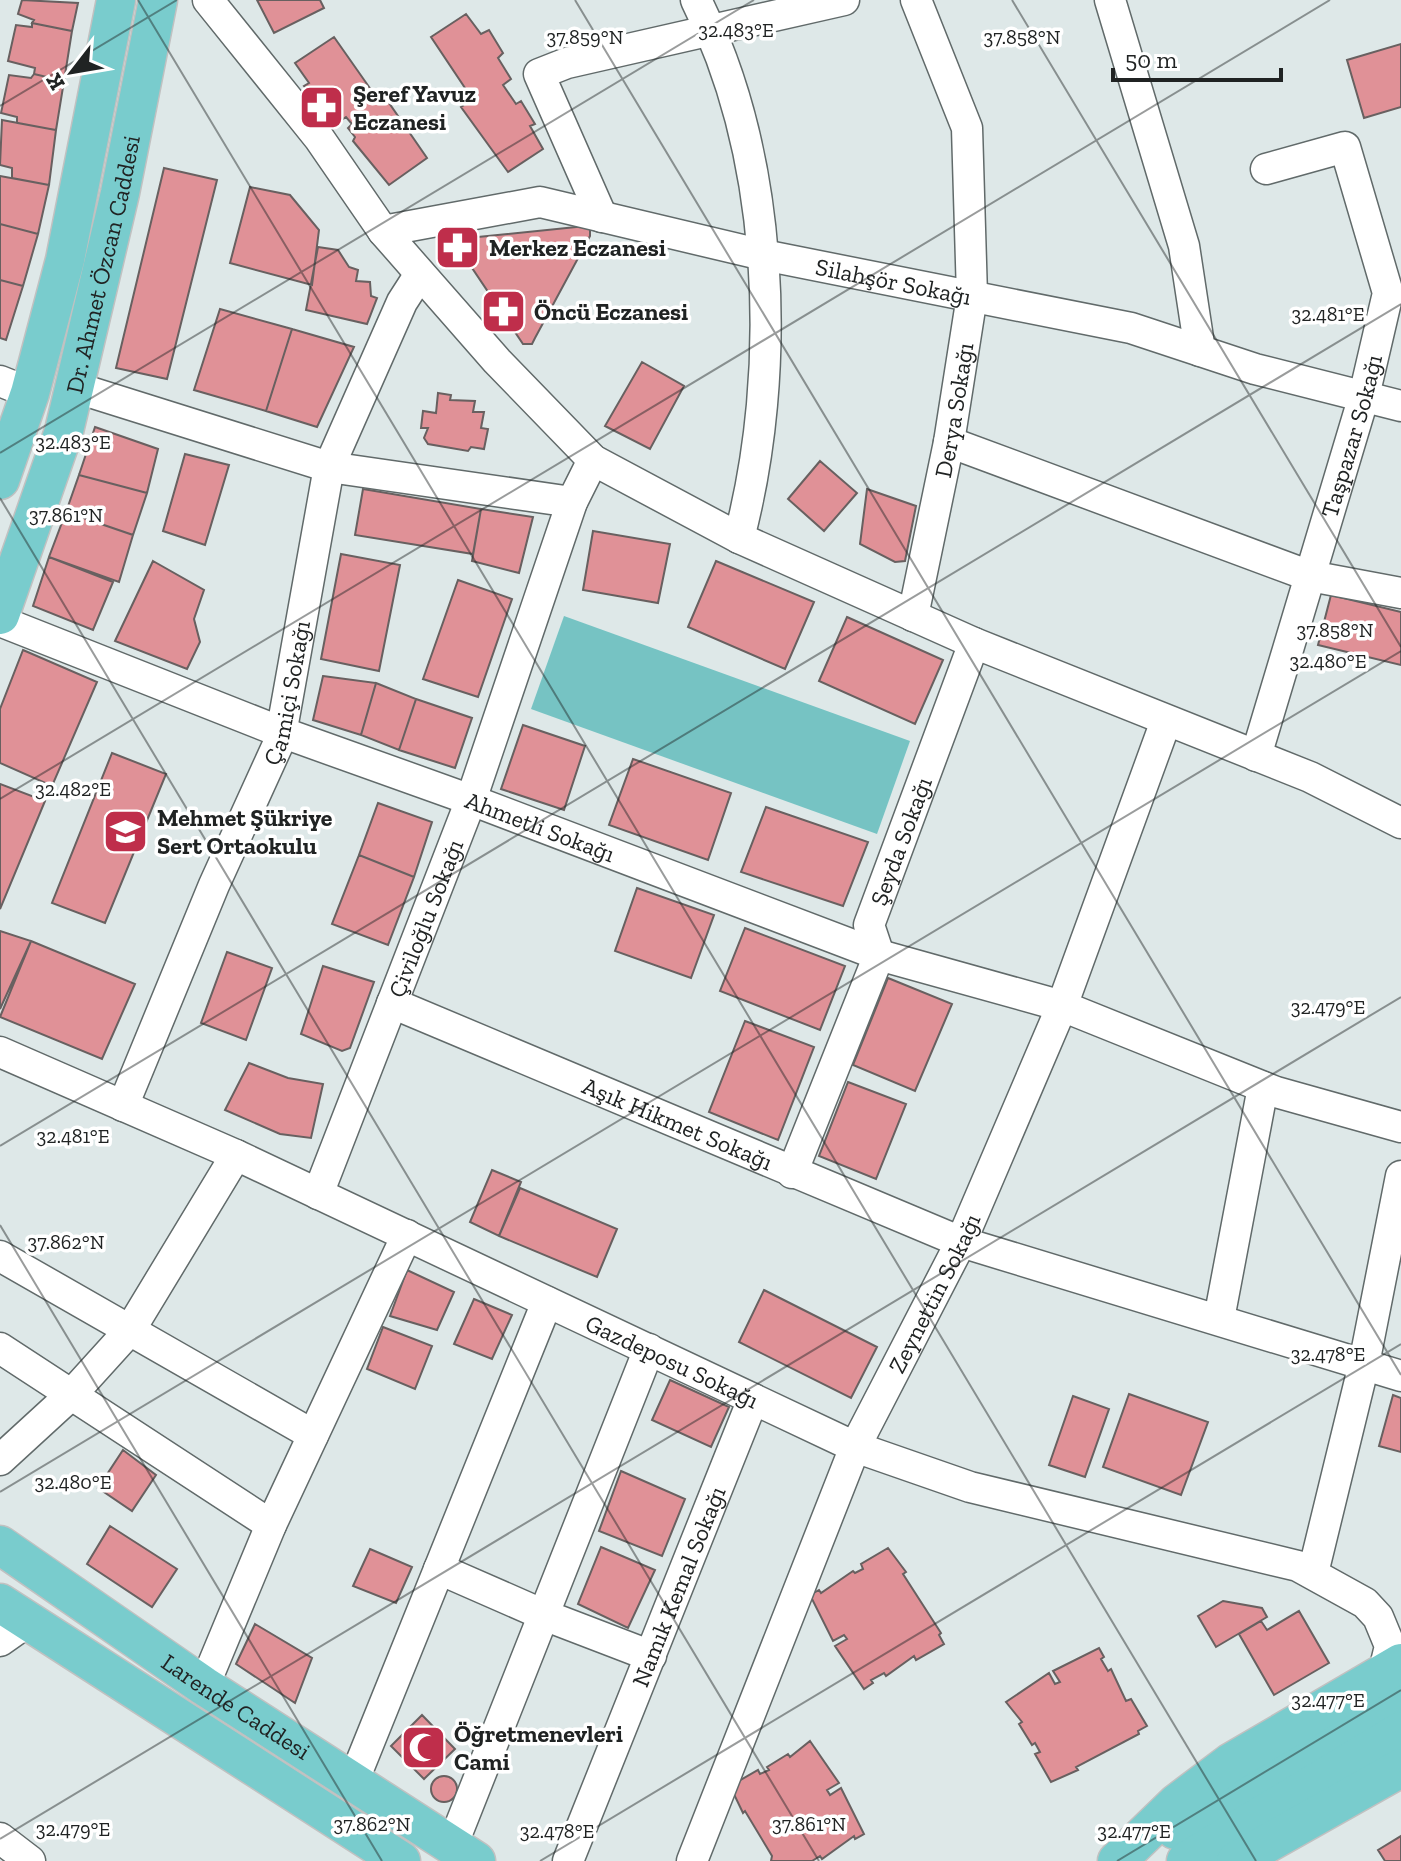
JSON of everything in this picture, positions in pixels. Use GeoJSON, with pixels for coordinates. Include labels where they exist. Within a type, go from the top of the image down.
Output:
{"type":"FeatureCollection","features":[{"type":"Feature","properties":{"kind":"main road","name":"Dr. Ahmet Özcan Caddesi"},"geometry":{"type":"LineString","coordinates":[[0,480],[15,387],[65,260],[116,0]]}},
{"type":"Feature","properties":{"kind":"main road","name":"Dr. Ahmet Özcan Caddesi"},"geometry":{"type":"LineString","coordinates":[[0,618],[64,431],[120,193],[158,0]]}},
{"type":"Feature","properties":{"kind":"main road","name":"Larende Caddesi"},"geometry":{"type":"LineString","coordinates":[[0,1545],[204,1686],[464,1853]]}},
{"type":"Feature","properties":{"kind":"main road","name":"Larende Caddesi"},"geometry":{"type":"LineString","coordinates":[[9,1622],[401,1861]]}},
{"type":"Feature","properties":{"kind":"main road"},"geometry":{"type":"LineString","coordinates":[[1120,1861],[1395,1677]]}},
{"type":"Feature","properties":{"kind":"main road"},"geometry":{"type":"LineString","coordinates":[[1186,1861],[1401,1731]]}},
{"type":"Feature","properties":{"kind":"main road"},"geometry":{"type":"LineString","coordinates":[[1236,1861],[1401,1768]]}},
{"type":"Feature","properties":{"kind":"street"},"geometry":{"type":"LineString","coordinates":[[208,0],[319,138],[383,231],[497,361],[593,460],[739,538],[974,643],[1310,777],[1401,823]]}},
{"type":"Feature","properties":{"kind":"street"},"geometry":{"type":"LineString","coordinates":[[696,0],[711,29],[735,99],[761,217],[763,404],[755,478],[739,538]]}},
{"type":"Feature","properties":{"kind":"street"},"geometry":{"type":"LineString","coordinates":[[602,217],[539,74],[567,63],[844,0]]}},
{"type":"Feature","properties":{"kind":"street"},"geometry":{"type":"LineString","coordinates":[[1110,0],[1184,246],[1200,351]]}},
{"type":"Feature","properties":{"kind":"street","name":"Derya Sokağı"},"geometry":{"type":"LineString","coordinates":[[913,616],[949,442],[972,296],[967,128],[920,8]]}},
{"type":"Feature","properties":{"kind":"street","name":"Taşpazar Sokağı"},"geometry":{"type":"LineString","coordinates":[[1256,756],[1364,396],[1388,293],[1345,147],[1266,169]]}},
{"type":"Feature","properties":{"kind":"street","name":"Silahşör Sokağı"},"geometry":{"type":"LineString","coordinates":[[383,231],[540,202],[763,255],[1131,328],[1255,369],[1401,406]]}},
{"type":"Feature","properties":{"kind":"street","name":"Çamiçi Sokağı"},"geometry":{"type":"LineString","coordinates":[[123,1106],[281,732],[329,467],[402,302],[420,274]]}},
{"type":"Feature","properties":{"kind":"street"},"geometry":{"type":"LineString","coordinates":[[74,387],[329,467],[572,502]]}},
{"type":"Feature","properties":{"kind":"street"},"geometry":{"type":"LineString","coordinates":[[949,442],[1310,576],[1401,593]]}},
{"type":"Feature","properties":{"kind":"street","name":"Çiviloğlu Sokağı"},"geometry":{"type":"LineString","coordinates":[[318,1194],[471,800],[572,502],[593,460]]}},
{"type":"Feature","properties":{"kind":"street","name":"Ahmetli Sokağı"},"geometry":{"type":"LineString","coordinates":[[0,618],[281,732],[471,800],[879,955],[1073,1011],[1263,1087],[1401,1127]]}},
{"type":"Feature","properties":{"kind":"street","name":"Şeyda Sokağı"},"geometry":{"type":"LineString","coordinates":[[879,955],[869,925],[974,643]]}},
{"type":"Feature","properties":{"kind":"street","name":"Zeynettin Sokağı"},"geometry":{"type":"LineString","coordinates":[[692,1861],[855,1447],[961,1242],[1073,1011],[1166,721]]}},
{"type":"Feature","properties":{"kind":"street"},"geometry":{"type":"LineString","coordinates":[[792,1173],[879,955]]}},
{"type":"Feature","properties":{"kind":"street","name":"Aşık Hikmet Sokağı"},"geometry":{"type":"LineString","coordinates":[[392,1003],[961,1242],[1401,1376]]}},
{"type":"Feature","properties":{"kind":"street","name":"Gazdeposu Sokağı"},"geometry":{"type":"LineString","coordinates":[[0,1052],[236,1155],[855,1447],[970,1487],[1298,1566],[1365,1603]]}},
{"type":"Feature","properties":{"kind":"street"},"geometry":{"type":"LineString","coordinates":[[1219,1319],[1263,1087]]}},
{"type":"Feature","properties":{"kind":"street"},"geometry":{"type":"LineString","coordinates":[[0,1460],[72,1394],[130,1330],[236,1155]]}},
{"type":"Feature","properties":{"kind":"street"},"geometry":{"type":"LineString","coordinates":[[1313,1573],[1364,1364],[1401,1176]]}},
{"type":"Feature","properties":{"kind":"street"},"geometry":{"type":"LineString","coordinates":[[204,1686],[271,1525],[407,1235]]}},
{"type":"Feature","properties":{"kind":"street"},"geometry":{"type":"LineString","coordinates":[[0,1256],[313,1435]]}},
{"type":"Feature","properties":{"kind":"street"},"geometry":{"type":"LineString","coordinates":[[353,1782],[547,1302]]}},
{"type":"Feature","properties":{"kind":"street"},"geometry":{"type":"LineString","coordinates":[[0,1348],[271,1525]]}},
{"type":"Feature","properties":{"kind":"street"},"geometry":{"type":"LineString","coordinates":[[464,1853],[544,1615],[649,1349]]}},
{"type":"Feature","properties":{"kind":"street","name":"Namık Kemal Sokağı"},"geometry":{"type":"LineString","coordinates":[[568,1861],[753,1399]]}},
{"type":"Feature","properties":{"kind":"street"},"geometry":{"type":"LineString","coordinates":[[439,1569],[544,1615],[651,1656]]}},
{"type":"Feature","properties":{"kind":"street"},"geometry":{"type":"LineString","coordinates":[[1365,1603],[1401,1610]]}},
{"type":"Feature","properties":{"kind":"street"},"geometry":{"type":"LineString","coordinates":[[1365,1603],[1378,1617],[1390,1646],[1395,1677]]}},
{"type":"Feature","properties":{"kind":"street"},"geometry":{"type":"LineString","coordinates":[[0,1838],[30,1861]]}},
{"type":"Feature","properties":{"kind":"shaded area"},"geometry":{"type":"Polygon","coordinates":[[[564,616],[910,741],[877,834],[531,709],[564,616]]]}},
{"type":"Feature","properties":{"kind":"building"},"geometry":{"type":"Polygon","coordinates":[[[22,0],[78,3],[72,31],[32,23],[34,20],[18,14],[22,0]]]}},
{"type":"Feature","properties":{"kind":"building"},"geometry":{"type":"Polygon","coordinates":[[[257,0],[320,0],[324,8],[274,33],[257,0]]]}},
{"type":"Feature","properties":{"kind":"building"},"geometry":{"type":"Polygon","coordinates":[[[466,14],[481,34],[489,30],[503,53],[498,58],[511,79],[503,85],[516,104],[521,101],[535,124],[530,126],[543,149],[508,172],[461,107],[473,100],[431,37],[466,14]]]}},
{"type":"Feature","properties":{"kind":"building"},"geometry":{"type":"Polygon","coordinates":[[[32,23],[72,31],[64,81],[34,74],[35,68],[8,61],[16,25],[32,27],[32,23]]]}},
{"type":"Feature","properties":{"kind":"building"},"geometry":{"type":"Polygon","coordinates":[[[334,37],[374,94],[380,90],[427,158],[389,185],[353,141],[355,137],[348,128],[352,124],[346,117],[336,124],[304,86],[309,83],[295,63],[334,37]]]}},
{"type":"Feature","properties":{"kind":"building"},"geometry":{"type":"Polygon","coordinates":[[[1401,44],[1401,107],[1364,118],[1347,60],[1401,44]]]}},
{"type":"Feature","properties":{"kind":"building"},"geometry":{"type":"Polygon","coordinates":[[[34,74],[64,81],[56,130],[17,123],[17,117],[1,113],[9,75],[31,78],[34,74]]]}},
{"type":"Feature","properties":{"kind":"building"},"geometry":{"type":"Polygon","coordinates":[[[2,120],[56,130],[49,185],[12,178],[12,168],[0,165],[2,120]]]}},
{"type":"Feature","properties":{"kind":"building"},"geometry":{"type":"Polygon","coordinates":[[[164,168],[217,180],[167,379],[116,368],[164,168]]]}},
{"type":"Feature","properties":{"kind":"building"},"geometry":{"type":"Polygon","coordinates":[[[0,176],[49,185],[38,234],[0,224],[0,176]]]}},
{"type":"Feature","properties":{"kind":"building"},"geometry":{"type":"Polygon","coordinates":[[[250,187],[290,195],[319,230],[312,285],[230,263],[250,187]]]}},
{"type":"Feature","properties":{"kind":"building"},"geometry":{"type":"Polygon","coordinates":[[[0,224],[38,234],[23,286],[0,280],[0,224]]]}},
{"type":"Feature","properties":{"kind":"building"},"geometry":{"type":"Polygon","coordinates":[[[590,227],[590,236],[532,344],[523,344],[460,250],[461,243],[468,238],[590,227]]]}},
{"type":"Feature","properties":{"kind":"building"},"geometry":{"type":"Polygon","coordinates":[[[318,247],[338,250],[349,267],[358,270],[356,281],[370,282],[371,296],[377,298],[367,324],[306,310],[318,247]]]}},
{"type":"Feature","properties":{"kind":"building"},"geometry":{"type":"Polygon","coordinates":[[[0,280],[23,286],[6,340],[0,338],[0,280]]]}},
{"type":"Feature","properties":{"kind":"building"},"geometry":{"type":"Polygon","coordinates":[[[220,309],[292,329],[266,411],[194,390],[220,309]]]}},
{"type":"Feature","properties":{"kind":"building"},"geometry":{"type":"Polygon","coordinates":[[[292,329],[354,347],[317,427],[266,411],[292,329]]]}},
{"type":"Feature","properties":{"kind":"building"},"geometry":{"type":"Polygon","coordinates":[[[642,362],[684,386],[650,449],[605,426],[642,362]]]}},
{"type":"Feature","properties":{"kind":"building"},"geometry":{"type":"Polygon","coordinates":[[[438,393],[451,395],[450,400],[475,401],[473,412],[484,412],[481,428],[488,429],[484,449],[471,447],[468,451],[428,444],[424,438],[428,428],[421,428],[423,411],[436,413],[438,393]]]}},
{"type":"Feature","properties":{"kind":"building"},"geometry":{"type":"Polygon","coordinates":[[[95,427],[158,449],[147,493],[79,475],[95,427]]]}},
{"type":"Feature","properties":{"kind":"building"},"geometry":{"type":"Polygon","coordinates":[[[185,454],[229,465],[205,545],[163,531],[185,454]]]}},
{"type":"Feature","properties":{"kind":"building"},"geometry":{"type":"Polygon","coordinates":[[[820,461],[857,493],[824,531],[788,499],[820,461]]]}},
{"type":"Feature","properties":{"kind":"building"},"geometry":{"type":"Polygon","coordinates":[[[79,475],[147,493],[133,535],[66,512],[79,475]]]}},
{"type":"Feature","properties":{"kind":"building"},"geometry":{"type":"Polygon","coordinates":[[[363,489],[481,509],[473,554],[355,535],[363,489]]]}},
{"type":"Feature","properties":{"kind":"building"},"geometry":{"type":"Polygon","coordinates":[[[867,489],[916,506],[905,561],[895,562],[860,544],[867,489]]]}},
{"type":"Feature","properties":{"kind":"building"},"geometry":{"type":"Polygon","coordinates":[[[481,509],[533,517],[519,573],[472,561],[481,509]]]}},
{"type":"Feature","properties":{"kind":"building"},"geometry":{"type":"Polygon","coordinates":[[[66,512],[133,535],[119,582],[49,557],[66,512]]]}},
{"type":"Feature","properties":{"kind":"building"},"geometry":{"type":"Polygon","coordinates":[[[593,531],[670,544],[658,603],[583,590],[593,531]]]}},
{"type":"Feature","properties":{"kind":"building"},"geometry":{"type":"Polygon","coordinates":[[[341,554],[400,565],[379,671],[321,659],[341,554]]]}},
{"type":"Feature","properties":{"kind":"building"},"geometry":{"type":"Polygon","coordinates":[[[49,557],[113,582],[93,630],[33,606],[49,557]]]}},
{"type":"Feature","properties":{"kind":"building"},"geometry":{"type":"Polygon","coordinates":[[[153,561],[204,590],[194,619],[200,642],[187,669],[115,641],[153,561]]]}},
{"type":"Feature","properties":{"kind":"building"},"geometry":{"type":"Polygon","coordinates":[[[716,561],[814,602],[785,669],[688,627],[716,561]]]}},
{"type":"Feature","properties":{"kind":"building"},"geometry":{"type":"Polygon","coordinates":[[[458,580],[512,599],[478,697],[423,679],[458,580]]]}},
{"type":"Feature","properties":{"kind":"building"},"geometry":{"type":"Polygon","coordinates":[[[1331,595],[1401,612],[1401,665],[1318,645],[1331,595]]]}},
{"type":"Feature","properties":{"kind":"building"},"geometry":{"type":"Polygon","coordinates":[[[847,617],[943,660],[915,724],[819,681],[847,617]]]}},
{"type":"Feature","properties":{"kind":"building"},"geometry":{"type":"Polygon","coordinates":[[[23,650],[97,682],[52,786],[0,763],[0,709],[23,650]]]}},
{"type":"Feature","properties":{"kind":"building"},"geometry":{"type":"Polygon","coordinates":[[[323,676],[376,683],[361,735],[313,720],[323,676]]]}},
{"type":"Feature","properties":{"kind":"building"},"geometry":{"type":"Polygon","coordinates":[[[376,683],[416,699],[399,750],[361,735],[376,683]]]}},
{"type":"Feature","properties":{"kind":"building"},"geometry":{"type":"Polygon","coordinates":[[[416,699],[472,718],[455,768],[399,750],[416,699]]]}},
{"type":"Feature","properties":{"kind":"building"},"geometry":{"type":"Polygon","coordinates":[[[523,725],[585,746],[564,810],[501,789],[523,725]]]}},
{"type":"Feature","properties":{"kind":"building"},"geometry":{"type":"Polygon","coordinates":[[[112,753],[166,774],[105,923],[52,903],[112,753]]]}},
{"type":"Feature","properties":{"kind":"building"},"geometry":{"type":"Polygon","coordinates":[[[633,759],[731,793],[708,860],[609,825],[633,759]]]}},
{"type":"Feature","properties":{"kind":"building"},"geometry":{"type":"Polygon","coordinates":[[[0,784],[45,801],[0,909],[0,784]]]}},
{"type":"Feature","properties":{"kind":"building"},"geometry":{"type":"Polygon","coordinates":[[[378,803],[432,822],[414,877],[359,855],[378,803]]]}},
{"type":"Feature","properties":{"kind":"building"},"geometry":{"type":"Polygon","coordinates":[[[766,807],[868,842],[843,906],[741,872],[766,807]]]}},
{"type":"Feature","properties":{"kind":"building"},"geometry":{"type":"Polygon","coordinates":[[[359,855],[414,877],[388,945],[332,924],[359,855]]]}},
{"type":"Feature","properties":{"kind":"building"},"geometry":{"type":"Polygon","coordinates":[[[637,888],[714,915],[691,978],[615,951],[637,888]]]}},
{"type":"Feature","properties":{"kind":"building"},"geometry":{"type":"Polygon","coordinates":[[[745,928],[845,966],[820,1030],[720,991],[745,928]]]}},
{"type":"Feature","properties":{"kind":"building"},"geometry":{"type":"Polygon","coordinates":[[[0,931],[31,941],[0,1009],[0,931]]]}},
{"type":"Feature","properties":{"kind":"building"},"geometry":{"type":"Polygon","coordinates":[[[31,941],[135,984],[102,1059],[0,1017],[31,941]]]}},
{"type":"Feature","properties":{"kind":"building"},"geometry":{"type":"Polygon","coordinates":[[[227,952],[272,968],[246,1040],[201,1023],[227,952]]]}},
{"type":"Feature","properties":{"kind":"building"},"geometry":{"type":"Polygon","coordinates":[[[323,966],[374,982],[350,1048],[342,1051],[301,1034],[323,966]]]}},
{"type":"Feature","properties":{"kind":"building"},"geometry":{"type":"Polygon","coordinates":[[[888,978],[952,1004],[915,1091],[853,1065],[888,978]]]}},
{"type":"Feature","properties":{"kind":"building"},"geometry":{"type":"Polygon","coordinates":[[[745,1021],[814,1047],[778,1140],[709,1112],[745,1021]]]}},
{"type":"Feature","properties":{"kind":"building"},"geometry":{"type":"Polygon","coordinates":[[[249,1063],[288,1078],[323,1084],[311,1138],[280,1134],[225,1110],[249,1063]]]}},
{"type":"Feature","properties":{"kind":"building"},"geometry":{"type":"Polygon","coordinates":[[[848,1082],[906,1104],[876,1179],[819,1156],[848,1082]]]}},
{"type":"Feature","properties":{"kind":"building"},"geometry":{"type":"Polygon","coordinates":[[[492,1170],[521,1182],[499,1236],[470,1222],[492,1170]]]}},
{"type":"Feature","properties":{"kind":"building"},"geometry":{"type":"Polygon","coordinates":[[[520,1188],[617,1229],[597,1277],[499,1236],[520,1188]]]}},
{"type":"Feature","properties":{"kind":"building"},"geometry":{"type":"Polygon","coordinates":[[[407,1270],[454,1292],[437,1330],[390,1316],[407,1270]]]}},
{"type":"Feature","properties":{"kind":"building"},"geometry":{"type":"Polygon","coordinates":[[[764,1290],[877,1347],[851,1398],[739,1342],[764,1290]]]}},
{"type":"Feature","properties":{"kind":"building"},"geometry":{"type":"Polygon","coordinates":[[[474,1299],[512,1315],[492,1359],[454,1344],[474,1299]]]}},
{"type":"Feature","properties":{"kind":"building"},"geometry":{"type":"Polygon","coordinates":[[[383,1327],[432,1346],[415,1389],[367,1369],[383,1327]]]}},
{"type":"Feature","properties":{"kind":"building"},"geometry":{"type":"Polygon","coordinates":[[[670,1380],[729,1407],[711,1447],[652,1420],[670,1380]]]}},
{"type":"Feature","properties":{"kind":"building"},"geometry":{"type":"Polygon","coordinates":[[[1129,1394],[1208,1422],[1181,1495],[1103,1467],[1129,1394]]]}},
{"type":"Feature","properties":{"kind":"building"},"geometry":{"type":"Polygon","coordinates":[[[1393,1395],[1401,1398],[1401,1452],[1379,1446],[1393,1395]]]}},
{"type":"Feature","properties":{"kind":"building"},"geometry":{"type":"Polygon","coordinates":[[[1073,1396],[1109,1409],[1085,1477],[1049,1465],[1073,1396]]]}},
{"type":"Feature","properties":{"kind":"building"},"geometry":{"type":"Polygon","coordinates":[[[123,1450],[156,1475],[132,1511],[98,1488],[123,1450]]]}},
{"type":"Feature","properties":{"kind":"building"},"geometry":{"type":"Polygon","coordinates":[[[621,1471],[685,1499],[662,1556],[599,1531],[621,1471]]]}},
{"type":"Feature","properties":{"kind":"building"},"geometry":{"type":"Polygon","coordinates":[[[110,1526],[177,1569],[152,1607],[87,1564],[110,1526]]]}},
{"type":"Feature","properties":{"kind":"building"},"geometry":{"type":"Polygon","coordinates":[[[601,1547],[655,1570],[628,1628],[578,1604],[601,1547]]]}},
{"type":"Feature","properties":{"kind":"building"},"geometry":{"type":"Polygon","coordinates":[[[888,1548],[906,1572],[903,1574],[941,1633],[939,1635],[944,1644],[916,1660],[914,1656],[886,1676],[884,1673],[871,1680],[873,1683],[864,1689],[835,1646],[847,1639],[844,1635],[833,1641],[810,1595],[819,1590],[821,1593],[853,1571],[863,1569],[861,1564],[888,1548]]]}},
{"type":"Feature","properties":{"kind":"building"},"geometry":{"type":"Polygon","coordinates":[[[370,1549],[412,1567],[396,1603],[353,1586],[370,1549]]]}},
{"type":"Feature","properties":{"kind":"building"},"geometry":{"type":"Polygon","coordinates":[[[1223,1601],[1262,1608],[1267,1617],[1216,1647],[1198,1616],[1223,1601]]]}},
{"type":"Feature","properties":{"kind":"building"},"geometry":{"type":"Polygon","coordinates":[[[1299,1611],[1329,1663],[1274,1695],[1239,1634],[1261,1621],[1267,1630],[1299,1611]]]}},
{"type":"Feature","properties":{"kind":"building"},"geometry":{"type":"Polygon","coordinates":[[[255,1624],[312,1658],[295,1703],[236,1664],[255,1624]]]}},
{"type":"Feature","properties":{"kind":"building"},"geometry":{"type":"Polygon","coordinates":[[[1099,1648],[1104,1657],[1101,1659],[1108,1671],[1111,1669],[1126,1701],[1131,1699],[1147,1726],[1138,1731],[1139,1734],[1076,1767],[1078,1770],[1051,1782],[1035,1754],[1040,1752],[1035,1743],[1032,1745],[1019,1724],[1022,1722],[1006,1702],[1049,1673],[1055,1684],[1060,1682],[1053,1671],[1099,1648]]]}},
{"type":"Feature","properties":{"kind":"building","name":"Öğretmenevleri Cami"},"geometry":{"type":"Polygon","coordinates":[[[422,1715],[455,1749],[424,1779],[391,1746],[422,1715]]]}},
{"type":"Feature","properties":{"kind":"building"},"geometry":{"type":"Polygon","coordinates":[[[810,1741],[839,1783],[827,1790],[830,1795],[841,1788],[864,1834],[855,1839],[854,1836],[822,1859],[820,1856],[812,1861],[771,1861],[772,1856],[745,1811],[743,1813],[730,1786],[758,1770],[760,1774],[769,1770],[767,1767],[788,1754],[790,1757],[810,1741]]]}},
{"type":"Feature","properties":{"kind":"building"},"geometry":{"type":"Polygon","coordinates":[[[444,1776],[453,1780],[457,1789],[453,1798],[444,1802],[435,1798],[431,1789],[435,1780],[444,1776]]]}},
{"type":"Feature","properties":{"kind":"building"},"geometry":{"type":"Polygon","coordinates":[[[1401,1836],[1401,1861],[1385,1861],[1378,1850],[1401,1836]]]}},
{"type":"Feature","properties":{"kind":"place","name":"Şeref Yavuz Eczanesi"},"geometry":{"type":"Point","coordinates":[322,107]}},
{"type":"Feature","properties":{"kind":"place","name":"Merkez Eczanesi"},"geometry":{"type":"Point","coordinates":[458,247]}},
{"type":"Feature","properties":{"kind":"place","name":"Öncü Eczanesi"},"geometry":{"type":"Point","coordinates":[503,311]}},
{"type":"Feature","properties":{"kind":"place","name":"Mehmet Şükriye Sert Ortaokulu"},"geometry":{"type":"Point","coordinates":[126,831]}},
{"type":"Feature","properties":{"kind":"place","name":"Öğretmenevleri Cami"},"geometry":{"type":"Point","coordinates":[423,1747]}}]}
